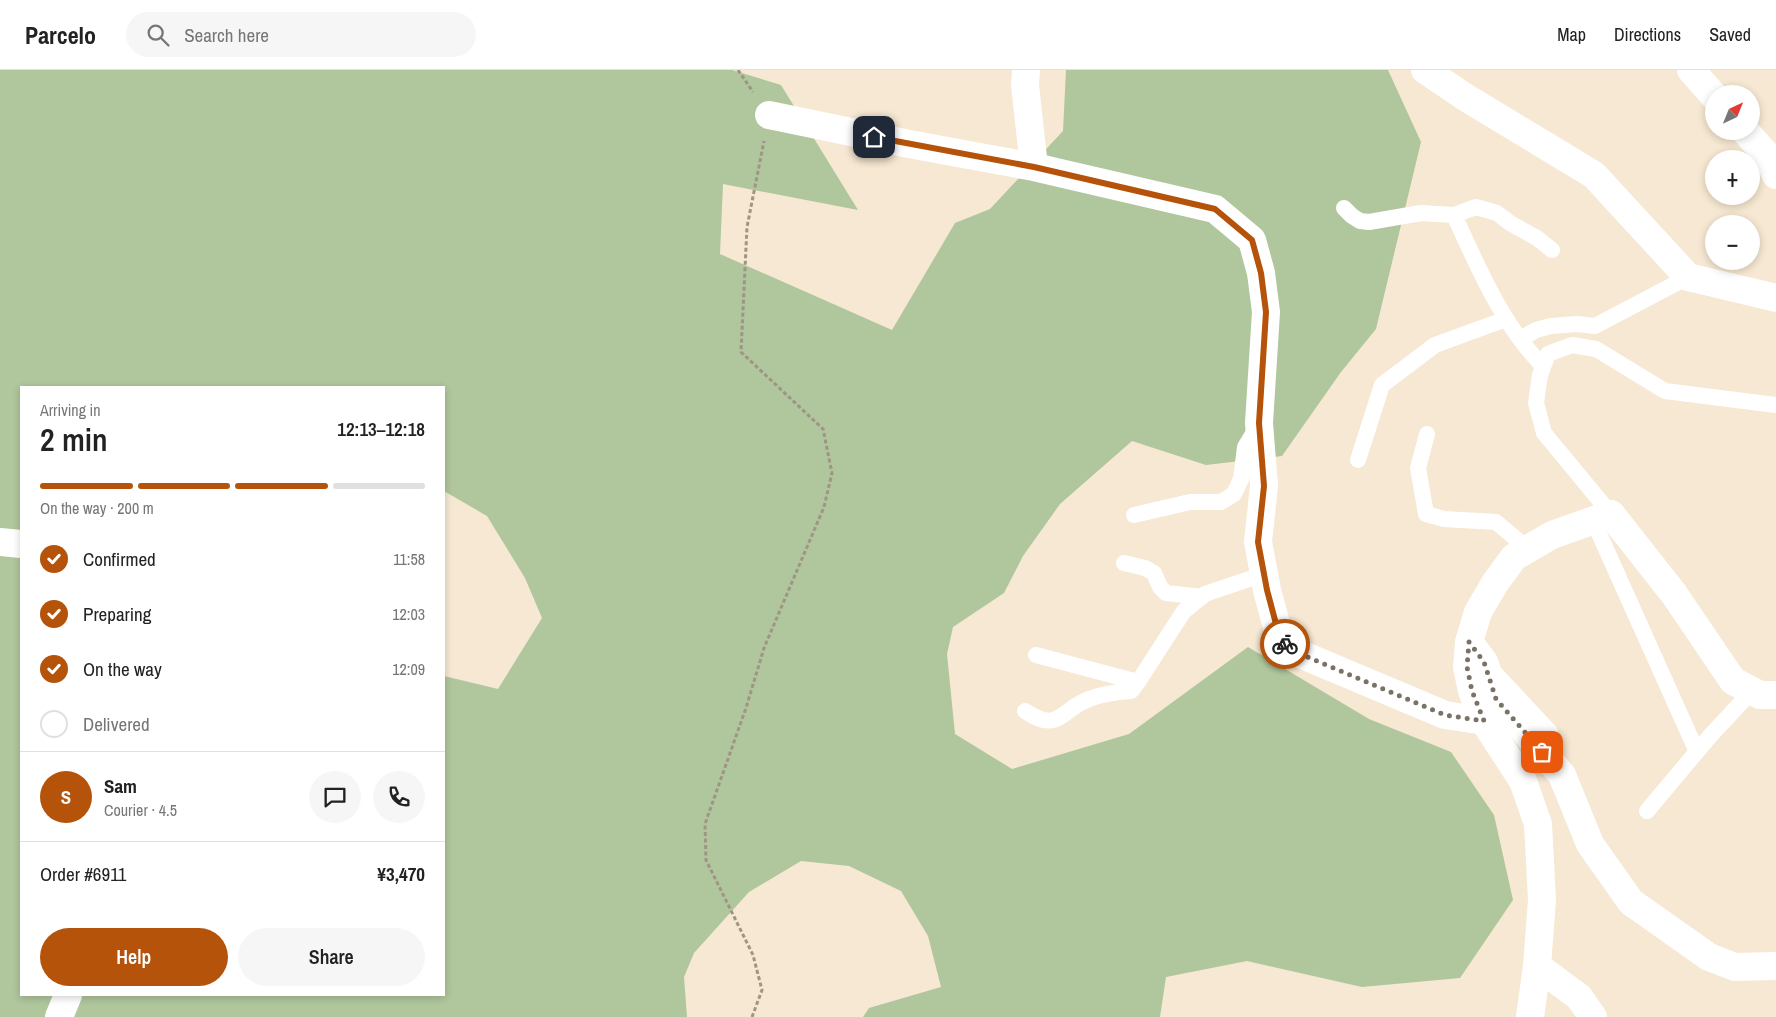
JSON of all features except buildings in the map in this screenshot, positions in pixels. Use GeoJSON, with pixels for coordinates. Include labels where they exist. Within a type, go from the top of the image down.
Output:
{"type":"FeatureCollection","features":[{"type":"Feature","properties":{"kind":"street"},"geometry":{"type":"LineString","coordinates":[[1026,70],[1025,85],[1034,167]]}},
{"type":"Feature","properties":{"kind":"street"},"geometry":{"type":"LineString","coordinates":[[1425,70],[1464,97],[1594,175],[1688,278],[1776,298]]}},
{"type":"Feature","properties":{"kind":"street"},"geometry":{"type":"LineString","coordinates":[[1691,70],[1705,86]]}},
{"type":"Feature","properties":{"kind":"street"},"geometry":{"type":"LineString","coordinates":[[769,115],[1034,167],[1215,209],[1252,240],[1261,273],[1266,312],[1259,423],[1264,486],[1258,542],[1280,639],[1293,651],[1445,715],[1484,721]]}},
{"type":"Feature","properties":{"kind":"street"},"geometry":{"type":"LineString","coordinates":[[1753,140],[1766,154],[1776,175]]}},
{"type":"Feature","properties":{"kind":"street"},"geometry":{"type":"LineString","coordinates":[[1764,693],[1733,682],[1674,594],[1602,517],[1552,536],[1514,557],[1495,583],[1478,612],[1477,652],[1496,699],[1562,775],[1590,844],[1630,902],[1709,957],[1735,967],[1776,966]]}},
{"type":"Feature","properties":{"kind":"street"},"geometry":{"type":"LineString","coordinates":[[0,542],[20,544]]}},
{"type":"Feature","properties":{"kind":"street"},"geometry":{"type":"LineString","coordinates":[[1477,652],[1467,667],[1472,691],[1484,721],[1523,781],[1538,824],[1542,900],[1537,966],[1530,1017]]}},
{"type":"Feature","properties":{"kind":"street"},"geometry":{"type":"LineString","coordinates":[[1537,966],[1579,997],[1593,1017]]}},
{"type":"Feature","properties":{"kind":"street"},"geometry":{"type":"LineString","coordinates":[[59,1017],[68,996]]}},
{"type":"Feature","properties":{"kind":"lane"},"geometry":{"type":"LineString","coordinates":[[1344,208],[1360,221],[1369,222],[1421,213],[1454,215],[1476,206],[1490,210],[1537,238],[1552,250]]}},
{"type":"Feature","properties":{"kind":"lane"},"geometry":{"type":"LineString","coordinates":[[1454,215],[1506,319],[1543,366]]}},
{"type":"Feature","properties":{"kind":"lane"},"geometry":{"type":"LineString","coordinates":[[1520,339],[1536,330],[1551,326],[1577,324],[1595,326],[1688,278]]}},
{"type":"Feature","properties":{"kind":"lane"},"geometry":{"type":"LineString","coordinates":[[1358,460],[1382,385],[1435,345],[1506,319]]}},
{"type":"Feature","properties":{"kind":"lane"},"geometry":{"type":"LineString","coordinates":[[1697,752],[1602,517],[1544,433],[1536,403],[1540,375],[1548,354],[1572,345],[1596,349],[1665,391],[1776,406]]}},
{"type":"Feature","properties":{"kind":"lane"},"geometry":{"type":"LineString","coordinates":[[1134,515],[1190,502],[1221,502],[1234,494],[1241,479],[1246,447],[1259,423]]}},
{"type":"Feature","properties":{"kind":"lane"},"geometry":{"type":"LineString","coordinates":[[1427,434],[1418,468],[1426,514],[1444,519],[1496,522],[1528,549]]}},
{"type":"Feature","properties":{"kind":"lane"},"geometry":{"type":"LineString","coordinates":[[1124,563],[1145,568],[1154,573],[1160,587],[1166,594],[1202,597]]}},
{"type":"Feature","properties":{"kind":"lane"},"geometry":{"type":"LineString","coordinates":[[1024,711],[1039,721],[1055,720],[1087,700],[1112,693],[1130,691],[1138,682],[1184,611],[1202,597],[1264,574]]}},
{"type":"Feature","properties":{"kind":"lane"},"geometry":{"type":"LineString","coordinates":[[1477,652],[1550,732]]}},
{"type":"Feature","properties":{"kind":"lane"},"geometry":{"type":"LineString","coordinates":[[1036,655],[1138,682]]}},
{"type":"Feature","properties":{"kind":"lane"},"geometry":{"type":"LineString","coordinates":[[1647,811],[1697,752],[1764,693]]}},
{"type":"Feature","properties":{"kind":"path"},"geometry":{"type":"LineString","coordinates":[[752,1017],[762,990],[753,955],[706,860],[705,824],[746,708],[764,648],[824,507],[832,473],[823,429],[741,352],[748,227],[769,115]]}},
{"type":"Feature","properties":{"kind":"green space"},"geometry":{"type":"Polygon","coordinates":[[[0,70],[732,70],[781,85],[858,210],[723,184],[720,254],[892,330],[955,223],[990,209],[1063,131],[1066,70],[1388,70],[1421,142],[1376,329],[1341,372],[1282,456],[1206,465],[1132,441],[1060,504],[1023,556],[1004,593],[953,627],[947,654],[955,734],[1012,769],[1129,734],[1248,647],[1369,719],[1451,752],[1494,815],[1513,900],[1460,978],[1362,987],[1247,961],[1166,977],[1160,1017],[863,1017],[869,1008],[941,987],[928,936],[901,891],[849,866],[801,861],[749,892],[694,953],[684,977],[687,1017],[0,1017],[0,70]]]}},
{"type":"Feature","properties":{"kind":"way so far"},"geometry":{"type":"LineString","coordinates":[[1285,644],[1293,651],[1445,715],[1484,721],[1472,691],[1467,667],[1469,642],[1484,662],[1496,699],[1542,752]]}},
{"type":"Feature","properties":{"kind":"route"},"geometry":{"type":"LineString","coordinates":[[874,137],[1034,167],[1215,209],[1252,240],[1261,273],[1266,312],[1259,423],[1264,486],[1258,542],[1267,590],[1280,639],[1285,644]]}}]}
